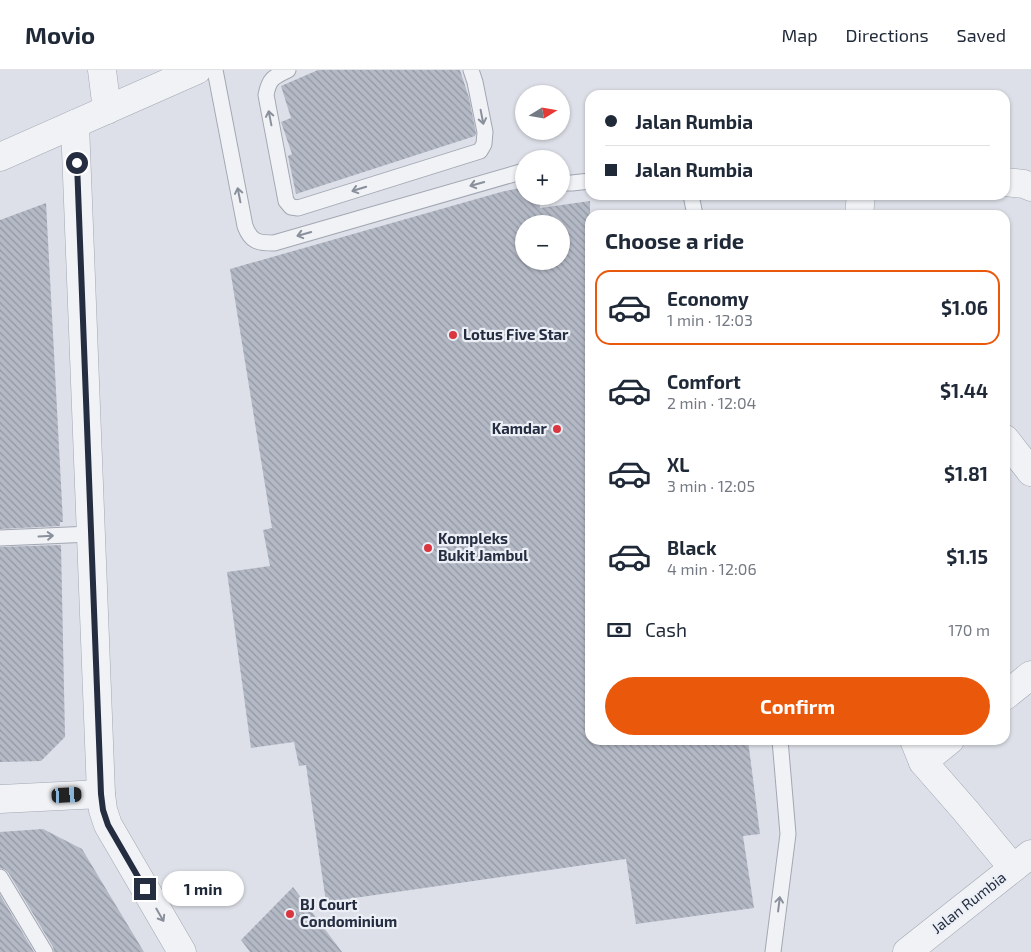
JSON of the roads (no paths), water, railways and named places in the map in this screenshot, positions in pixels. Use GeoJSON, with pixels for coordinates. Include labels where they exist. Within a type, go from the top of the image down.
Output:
{"type":"FeatureCollection","features":[{"type":"Feature","properties":{"kind":"street"},"geometry":{"type":"LineString","coordinates":[[102,70],[107,110]]}},
{"type":"Feature","properties":{"kind":"street"},"geometry":{"type":"LineString","coordinates":[[0,157],[197,70]]}},
{"type":"Feature","properties":{"kind":"street"},"geometry":{"type":"LineString","coordinates":[[75,124],[103,810],[108,825],[182,952]]}},
{"type":"Feature","properties":{"kind":"street"},"geometry":{"type":"LineString","coordinates":[[1010,183],[1031,187]]}},
{"type":"Feature","properties":{"kind":"street"},"geometry":{"type":"LineString","coordinates":[[1010,445],[1031,472]]}},
{"type":"Feature","properties":{"kind":"street"},"geometry":{"type":"LineString","coordinates":[[1010,692],[1031,676]]}},
{"type":"Feature","properties":{"kind":"street"},"geometry":{"type":"LineString","coordinates":[[936,745],[919,751],[965,810],[1022,861]]}},
{"type":"Feature","properties":{"kind":"street"},"geometry":{"type":"LineString","coordinates":[[0,798],[101,794]]}},
{"type":"Feature","properties":{"kind":"street","name":"Jalan Rumbia"},"geometry":{"type":"LineString","coordinates":[[920,948],[1022,861]]}},
{"type":"Feature","properties":{"kind":"lane"},"geometry":{"type":"LineString","coordinates":[[215,70],[245,226],[248,235],[254,240],[274,243],[515,174]]}},
{"type":"Feature","properties":{"kind":"lane"},"geometry":{"type":"LineString","coordinates":[[283,71],[268,83],[266,95],[286,201],[291,207],[298,208],[480,152],[484,144],[485,132],[476,82],[471,70]]}},
{"type":"Feature","properties":{"kind":"lane"},"geometry":{"type":"LineString","coordinates":[[570,184],[585,182]]}},
{"type":"Feature","properties":{"kind":"lane"},"geometry":{"type":"LineString","coordinates":[[0,538],[91,534]]}},
{"type":"Feature","properties":{"kind":"lane"},"geometry":{"type":"LineString","coordinates":[[773,952],[788,834],[780,745]]}},
{"type":"Feature","properties":{"kind":"lane"},"geometry":{"type":"LineString","coordinates":[[0,877],[45,952]]}},
{"type":"Feature","properties":{"kind":"place","name":"Lotus Five Star"},"geometry":{"type":"Point","coordinates":[453,335]}},
{"type":"Feature","properties":{"kind":"place","name":"Kamdar"},"geometry":{"type":"Point","coordinates":[557,429]}},
{"type":"Feature","properties":{"kind":"place","name":"Kompleks Bukit Jambul"},"geometry":{"type":"Point","coordinates":[428,548]}},
{"type":"Feature","properties":{"kind":"place","name":"BJ Court Condominium"},"geometry":{"type":"Point","coordinates":[290,914]}}]}
